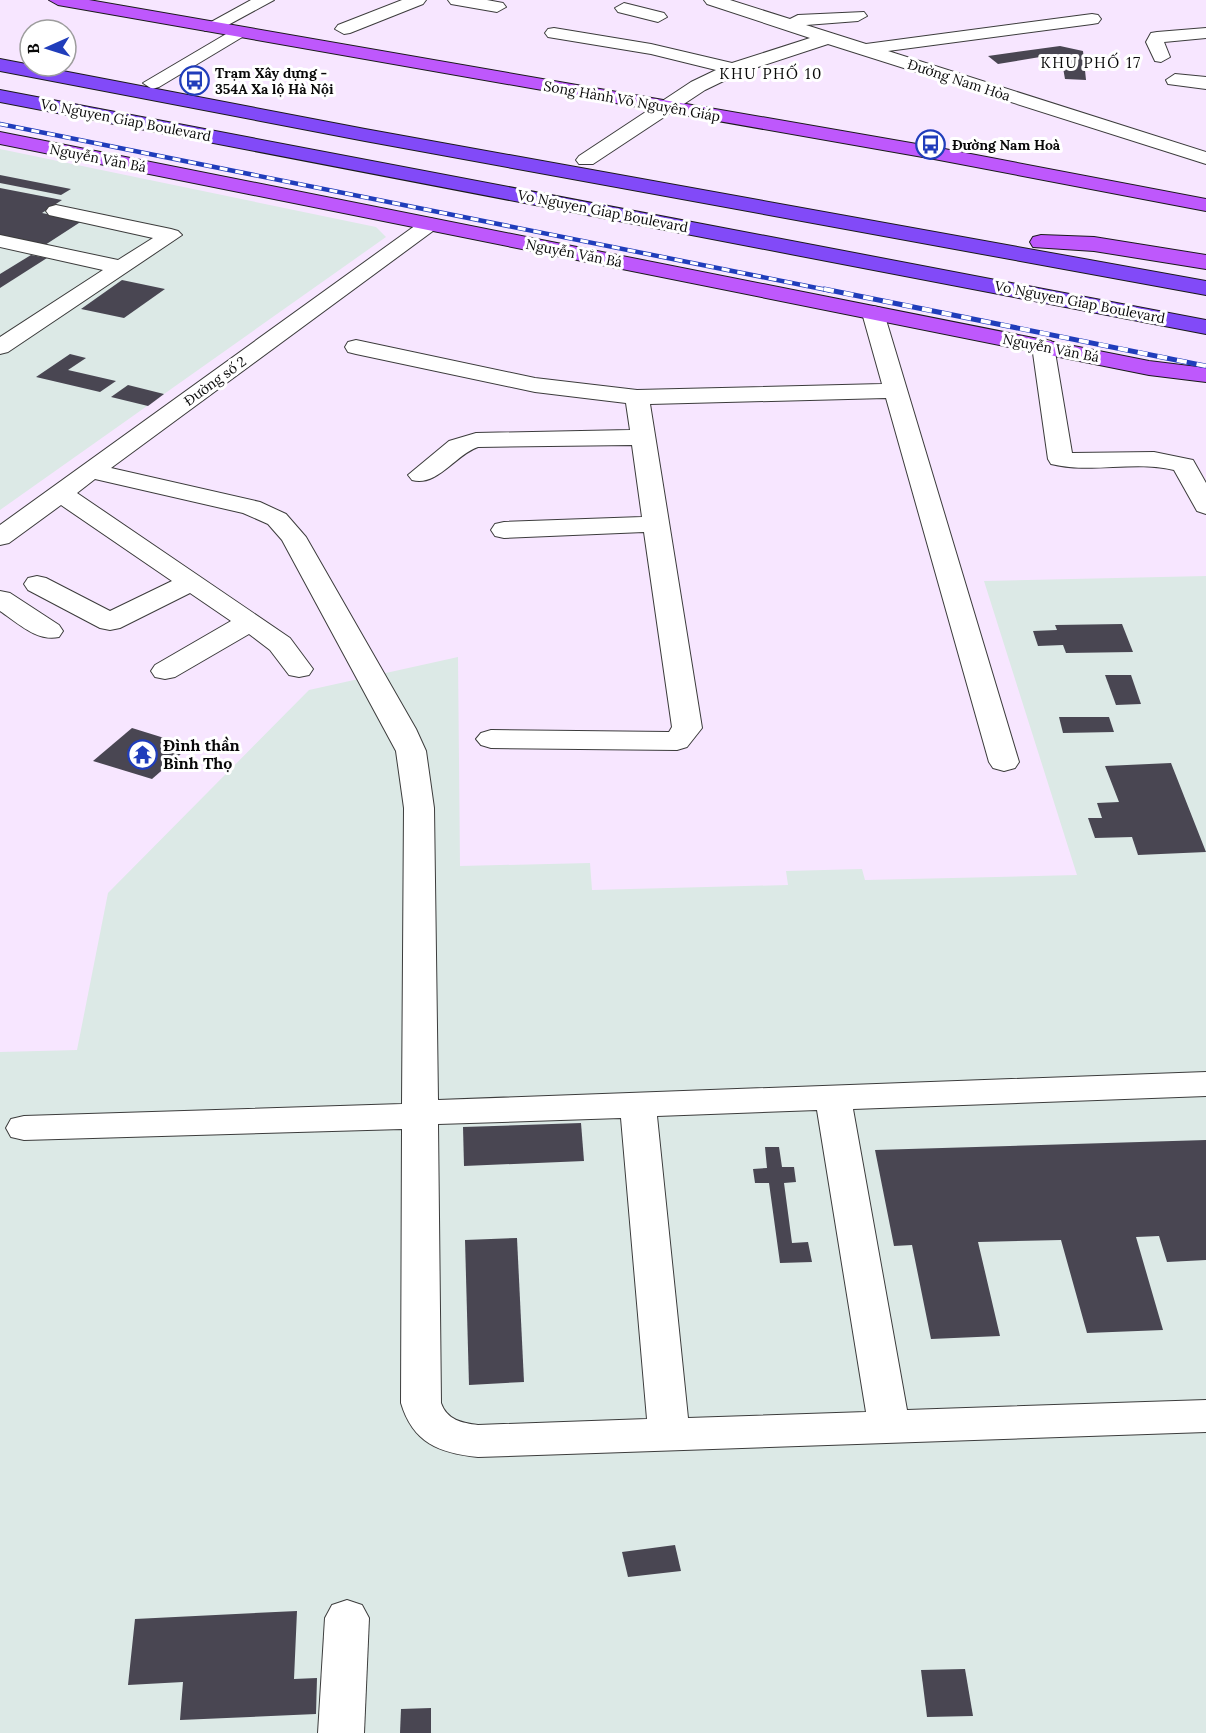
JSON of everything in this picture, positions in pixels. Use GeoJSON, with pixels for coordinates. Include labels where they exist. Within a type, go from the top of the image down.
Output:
{"type":"FeatureCollection","features":[{"type":"Feature","properties":{"kind":"highway"},"geometry":{"type":"LineString","coordinates":[[0,54],[18,58]]}},
{"type":"Feature","properties":{"kind":"highway","name":"Vo Nguyen Giap Boulevard"},"geometry":{"type":"LineString","coordinates":[[0,65],[389,139],[1205,273]]}},
{"type":"Feature","properties":{"kind":"highway","name":"Vo Nguyen Giap Boulevard"},"geometry":{"type":"LineString","coordinates":[[78,69],[1205,273]]}},
{"type":"Feature","properties":{"kind":"highway","name":"Vo Nguyen Giap Boulevard"},"geometry":{"type":"LineString","coordinates":[[0,82],[1206,310]]}},
{"type":"Feature","properties":{"kind":"highway","name":"Vo Nguyen Giap Boulevard"},"geometry":{"type":"LineString","coordinates":[[0,96],[1206,327]]}},
{"type":"Feature","properties":{"kind":"main road","name":"Song Hành Võ Nguyên Giáp"},"geometry":{"type":"LineString","coordinates":[[58,0],[1035,172],[1206,205]]}},
{"type":"Feature","properties":{"kind":"main road","name":"Nguyễn Văn Bá"},"geometry":{"type":"LineString","coordinates":[[0,138],[1149,368],[1206,375]]}},
{"type":"Feature","properties":{"kind":"main road","name":"Nguyễn Văn Bá"},"geometry":{"type":"LineString","coordinates":[[1149,368],[1170,377],[1206,384]]}},
{"type":"Feature","properties":{"kind":"street"},"geometry":{"type":"LineString","coordinates":[[211,27],[265,0]]}},
{"type":"Feature","properties":{"kind":"street"},"geometry":{"type":"LineString","coordinates":[[344,29],[417,0]]}},
{"type":"Feature","properties":{"kind":"street"},"geometry":{"type":"LineString","coordinates":[[457,0],[497,7]]}},
{"type":"Feature","properties":{"kind":"street"},"geometry":{"type":"LineString","coordinates":[[643,0],[624,8],[658,17]]}},
{"type":"Feature","properties":{"kind":"street","name":"Đường Nam Hòa"},"geometry":{"type":"LineString","coordinates":[[713,0],[1206,158]]}},
{"type":"Feature","properties":{"kind":"street"},"geometry":{"type":"LineString","coordinates":[[782,23],[858,16]]}},
{"type":"Feature","properties":{"kind":"street"},"geometry":{"type":"LineString","coordinates":[[862,49],[1092,19]]}},
{"type":"Feature","properties":{"kind":"street"},"geometry":{"type":"LineString","coordinates":[[152,82],[238,32]]}},
{"type":"Feature","properties":{"kind":"street"},"geometry":{"type":"LineString","coordinates":[[554,33],[641,46],[733,69]]}},
{"type":"Feature","properties":{"kind":"street"},"geometry":{"type":"LineString","coordinates":[[1161,57],[1155,42],[1157,37],[1206,33]]}},
{"type":"Feature","properties":{"kind":"street"},"geometry":{"type":"LineString","coordinates":[[586,160],[698,86],[733,69],[826,38]]}},
{"type":"Feature","properties":{"kind":"street"},"geometry":{"type":"LineString","coordinates":[[931,88],[954,79]]}},
{"type":"Feature","properties":{"kind":"street"},"geometry":{"type":"LineString","coordinates":[[1175,80],[1206,82]]}},
{"type":"Feature","properties":{"kind":"street"},"geometry":{"type":"LineString","coordinates":[[0,346],[171,235],[56,211]]}},
{"type":"Feature","properties":{"kind":"street","name":"Đường số 2"},"geometry":{"type":"LineString","coordinates":[[0,537],[430,224]]}},
{"type":"Feature","properties":{"kind":"street"},"geometry":{"type":"LineString","coordinates":[[0,241],[121,267]]}},
{"type":"Feature","properties":{"kind":"street"},"geometry":{"type":"LineString","coordinates":[[873,313],[1004,762]]}},
{"type":"Feature","properties":{"kind":"street"},"geometry":{"type":"LineString","coordinates":[[0,327],[22,332]]}},
{"type":"Feature","properties":{"kind":"street"},"geometry":{"type":"LineString","coordinates":[[1043,346],[1060,459],[1076,463],[1170,460],[1184,465],[1206,506]]}},
{"type":"Feature","properties":{"kind":"street"},"geometry":{"type":"LineString","coordinates":[[356,347],[535,385],[637,397],[896,391]]}},
{"type":"Feature","properties":{"kind":"street"},"geometry":{"type":"LineString","coordinates":[[491,739],[677,741],[687,728],[637,397]]}},
{"type":"Feature","properties":{"kind":"street"},"geometry":{"type":"LineString","coordinates":[[421,475],[458,446],[476,440],[643,436]]}},
{"type":"Feature","properties":{"kind":"street"},"geometry":{"type":"LineString","coordinates":[[91,471],[251,507],[277,519],[293,537],[401,729],[411,751],[418,788],[421,1403],[428,1423],[446,1435],[478,1441],[1206,1416]]}},
{"type":"Feature","properties":{"kind":"street"},"geometry":{"type":"LineString","coordinates":[[63,492],[65,496],[117,534],[280,644],[299,669]]}},
{"type":"Feature","properties":{"kind":"street"},"geometry":{"type":"LineString","coordinates":[[504,530],[656,524]]}},
{"type":"Feature","properties":{"kind":"street"},"geometry":{"type":"LineString","coordinates":[[37,584],[110,622],[191,582]]}},
{"type":"Feature","properties":{"kind":"street"},"geometry":{"type":"LineString","coordinates":[[0,599],[49,631]]}},
{"type":"Feature","properties":{"kind":"street"},"geometry":{"type":"LineString","coordinates":[[165,671],[250,622]]}},
{"type":"Feature","properties":{"kind":"street"},"geometry":{"type":"LineString","coordinates":[[24,1128],[1206,1084]]}},
{"type":"Feature","properties":{"kind":"street"},"geometry":{"type":"LineString","coordinates":[[833,1098],[889,1426]]}},
{"type":"Feature","properties":{"kind":"street"},"geometry":{"type":"LineString","coordinates":[[638,1105],[669,1434]]}},
{"type":"Feature","properties":{"kind":"street"},"geometry":{"type":"LineString","coordinates":[[341,1733],[347,1618]]}},
{"type":"Feature","properties":{"kind":"shaded area"},"geometry":{"type":"Polygon","coordinates":[[[0,149],[376,227],[386,237],[0,510],[0,149]]]}},
{"type":"Feature","properties":{"kind":"shaded area"},"geometry":{"type":"Polygon","coordinates":[[[1206,576],[1206,1733],[0,1733],[0,1052],[77,1050],[108,893],[309,690],[458,657],[460,866],[590,863],[592,890],[788,885],[786,871],[862,869],[865,880],[1077,875],[984,581],[1206,576]]]}},
{"type":"Feature","properties":{"kind":"building"},"geometry":{"type":"Polygon","coordinates":[[[1060,46],[1083,51],[1086,80],[1065,79],[1062,62],[1040,57],[998,64],[988,56],[1060,46]]]}},
{"type":"Feature","properties":{"kind":"building"},"geometry":{"type":"Polygon","coordinates":[[[0,175],[71,189],[61,195],[0,183],[0,175]]]}},
{"type":"Feature","properties":{"kind":"building"},"geometry":{"type":"Polygon","coordinates":[[[0,188],[62,200],[42,213],[82,221],[45,245],[0,236],[0,188]]]}},
{"type":"Feature","properties":{"kind":"building"},"geometry":{"type":"Polygon","coordinates":[[[31,255],[47,258],[0,288],[0,274],[31,255]]]}},
{"type":"Feature","properties":{"kind":"building"},"geometry":{"type":"Polygon","coordinates":[[[122,280],[165,289],[124,318],[81,309],[122,280]]]}},
{"type":"Feature","properties":{"kind":"building"},"geometry":{"type":"Polygon","coordinates":[[[70,354],[86,358],[68,370],[116,381],[100,392],[36,377],[70,354]]]}},
{"type":"Feature","properties":{"kind":"building"},"geometry":{"type":"Polygon","coordinates":[[[128,385],[164,394],[148,406],[111,397],[128,385]]]}},
{"type":"Feature","properties":{"kind":"building"},"geometry":{"type":"Polygon","coordinates":[[[1122,624],[1133,652],[1066,653],[1063,645],[1038,646],[1033,631],[1057,630],[1055,625],[1122,624]]]}},
{"type":"Feature","properties":{"kind":"building"},"geometry":{"type":"Polygon","coordinates":[[[1105,675],[1131,675],[1141,704],[1116,705],[1105,675]]]}},
{"type":"Feature","properties":{"kind":"building"},"geometry":{"type":"Polygon","coordinates":[[[1059,717],[1109,717],[1114,732],[1063,733],[1059,717]]]}},
{"type":"Feature","properties":{"kind":"building","name":"Đình thần Bình Thọ"},"geometry":{"type":"Polygon","coordinates":[[[132,728],[190,746],[152,779],[93,761],[132,728]]]}},
{"type":"Feature","properties":{"kind":"building"},"geometry":{"type":"Polygon","coordinates":[[[1171,763],[1206,852],[1138,855],[1132,837],[1095,838],[1088,818],[1102,818],[1097,803],[1119,802],[1105,766],[1171,763]]]}},
{"type":"Feature","properties":{"kind":"building"},"geometry":{"type":"Polygon","coordinates":[[[581,1123],[584,1161],[464,1166],[463,1127],[581,1123]]]}},
{"type":"Feature","properties":{"kind":"building"},"geometry":{"type":"Polygon","coordinates":[[[1206,1140],[1206,1260],[1167,1262],[1159,1236],[1136,1237],[1163,1330],[1087,1333],[1061,1240],[978,1242],[1000,1336],[931,1339],[912,1245],[894,1246],[875,1150],[1206,1140]]]}},
{"type":"Feature","properties":{"kind":"building"},"geometry":{"type":"Polygon","coordinates":[[[765,1147],[779,1147],[782,1167],[794,1167],[796,1182],[784,1183],[792,1243],[808,1242],[812,1262],[780,1263],[769,1183],[755,1183],[753,1169],[767,1168],[765,1147]]]}},
{"type":"Feature","properties":{"kind":"building"},"geometry":{"type":"Polygon","coordinates":[[[517,1238],[524,1382],[469,1385],[465,1240],[517,1238]]]}},
{"type":"Feature","properties":{"kind":"building"},"geometry":{"type":"Polygon","coordinates":[[[675,1545],[681,1571],[628,1577],[622,1552],[675,1545]]]}},
{"type":"Feature","properties":{"kind":"building"},"geometry":{"type":"Polygon","coordinates":[[[297,1611],[294,1679],[317,1678],[316,1714],[180,1720],[183,1682],[128,1685],[135,1619],[297,1611]]]}},
{"type":"Feature","properties":{"kind":"building"},"geometry":{"type":"Polygon","coordinates":[[[965,1669],[973,1716],[927,1717],[921,1670],[965,1669]]]}},
{"type":"Feature","properties":{"kind":"building"},"geometry":{"type":"Polygon","coordinates":[[[431,1708],[431,1733],[400,1733],[401,1709],[431,1708]]]}},
{"type":"Feature","properties":{"kind":"railway"},"geometry":{"type":"LineString","coordinates":[[0,124],[832,291]]}},
{"type":"Feature","properties":{"kind":"railway"},"geometry":{"type":"LineString","coordinates":[[824,289],[1206,366]]}},
{"type":"Feature","properties":{"kind":"place","name":"Trạm Xây dựng - 354A Xa lộ Hà Nội"},"geometry":{"type":"Point","coordinates":[194,81]}},
{"type":"Feature","properties":{"kind":"place","name":"Đường Nam Hoà"},"geometry":{"type":"Point","coordinates":[931,145]}},
{"type":"Feature","properties":{"kind":"place","name":"Đình thần Bình Thọ"},"geometry":{"type":"Point","coordinates":[142,754]}},
{"type":"Feature","properties":{"kind":"district","name":"KHU PHỐ 17"},"geometry":{"type":"Point","coordinates":[1091,62]}},
{"type":"Feature","properties":{"kind":"district","name":"KHU PHỐ 10"},"geometry":{"type":"Point","coordinates":[771,73]}}]}
